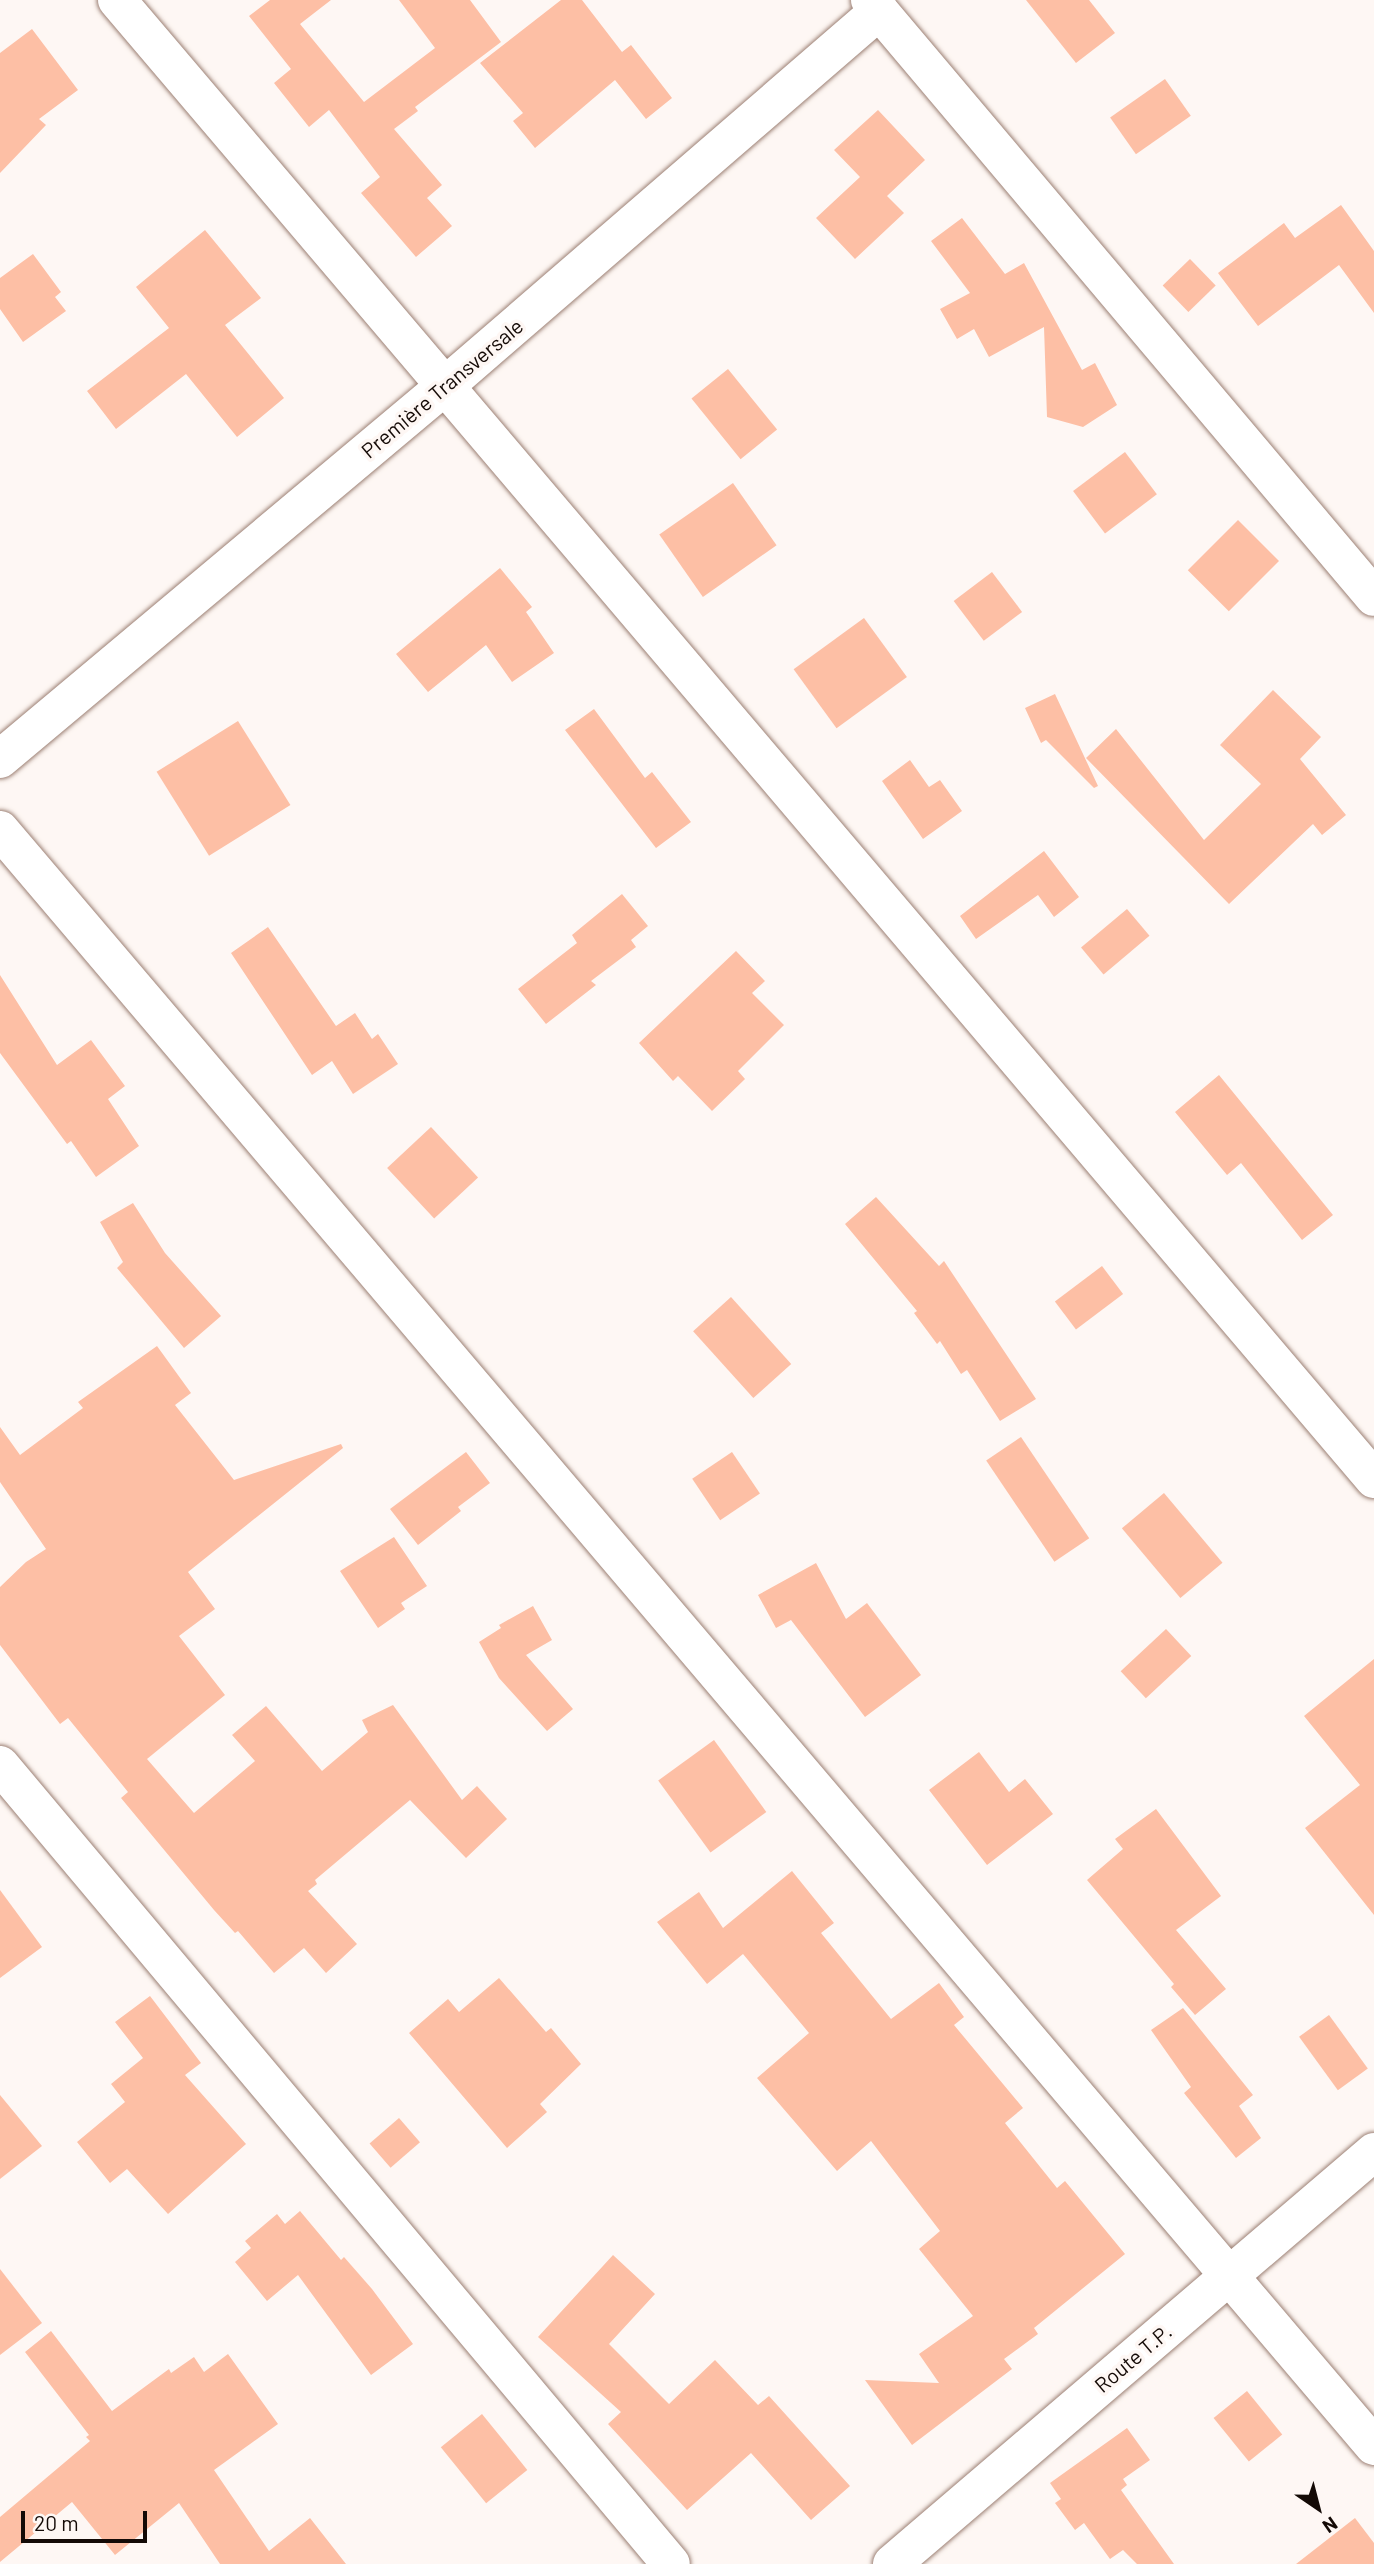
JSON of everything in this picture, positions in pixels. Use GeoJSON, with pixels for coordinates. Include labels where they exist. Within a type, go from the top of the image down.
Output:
{"type":"FeatureCollection","features":[{"type":"Feature","properties":{"kind":"street"},"geometry":{"type":"LineString","coordinates":[[117,0],[1374,1479]]}},
{"type":"Feature","properties":{"kind":"street"},"geometry":{"type":"LineString","coordinates":[[875,5],[1374,597]]}},
{"type":"Feature","properties":{"kind":"street","name":"Première Transversale"},"geometry":{"type":"LineString","coordinates":[[0,759],[445,386],[875,5]]}},
{"type":"Feature","properties":{"kind":"street"},"geometry":{"type":"LineString","coordinates":[[0,830],[1374,2445]]}},
{"type":"Feature","properties":{"kind":"street"},"geometry":{"type":"LineString","coordinates":[[0,1765],[671,2564]]}},
{"type":"Feature","properties":{"kind":"street","name":"Route T.P."},"geometry":{"type":"LineString","coordinates":[[892,2564],[1374,2152]]}},
{"type":"Feature","properties":{"kind":"building"},"geometry":{"type":"Polygon","coordinates":[[[270,0],[331,0],[300,24],[364,102],[435,48],[399,0],[470,0],[501,42],[415,107],[418,111],[394,129],[442,185],[427,198],[452,226],[416,257],[361,193],[380,177],[329,110],[309,127],[274,83],[291,69],[249,16],[270,0]]]}},
{"type":"Feature","properties":{"kind":"building"},"geometry":{"type":"Polygon","coordinates":[[[561,0],[582,0],[622,52],[631,45],[672,98],[646,119],[615,80],[535,148],[513,121],[523,113],[480,63],[561,0]]]}},
{"type":"Feature","properties":{"kind":"building"},"geometry":{"type":"Polygon","coordinates":[[[1026,0],[1089,0],[1115,33],[1076,63],[1026,0]]]}},
{"type":"Feature","properties":{"kind":"building"},"geometry":{"type":"Polygon","coordinates":[[[32,29],[78,90],[39,119],[46,125],[0,173],[0,53],[32,29]]]}},
{"type":"Feature","properties":{"kind":"building"},"geometry":{"type":"Polygon","coordinates":[[[1165,79],[1191,116],[1136,154],[1110,117],[1165,79]]]}},
{"type":"Feature","properties":{"kind":"building"},"geometry":{"type":"Polygon","coordinates":[[[878,110],[925,160],[887,196],[904,213],[855,259],[816,218],[860,177],[834,150],[878,110]]]}},
{"type":"Feature","properties":{"kind":"building"},"geometry":{"type":"Polygon","coordinates":[[[1341,205],[1374,251],[1374,313],[1339,265],[1258,326],[1218,273],[1284,223],[1295,238],[1341,205]]]}},
{"type":"Feature","properties":{"kind":"building"},"geometry":{"type":"Polygon","coordinates":[[[962,218],[1005,274],[1024,263],[1082,370],[1095,363],[1117,405],[1083,427],[1047,417],[1044,327],[989,357],[974,329],[957,339],[940,309],[970,293],[931,241],[962,218]]]}},
{"type":"Feature","properties":{"kind":"building"},"geometry":{"type":"Polygon","coordinates":[[[205,230],[261,298],[225,325],[284,398],[237,437],[186,374],[116,429],[87,391],[169,328],[136,287],[205,230]]]}},
{"type":"Feature","properties":{"kind":"building"},"geometry":{"type":"Polygon","coordinates":[[[33,254],[61,292],[55,297],[66,311],[23,342],[0,309],[0,278],[33,254]]]}},
{"type":"Feature","properties":{"kind":"building"},"geometry":{"type":"Polygon","coordinates":[[[1190,259],[1216,286],[1188,312],[1163,285],[1190,259]]]}},
{"type":"Feature","properties":{"kind":"building"},"geometry":{"type":"Polygon","coordinates":[[[728,369],[777,430],[741,459],[691,399],[728,369]]]}},
{"type":"Feature","properties":{"kind":"building"},"geometry":{"type":"Polygon","coordinates":[[[1125,452],[1157,494],[1105,533],[1073,491],[1125,452]]]}},
{"type":"Feature","properties":{"kind":"building"},"geometry":{"type":"Polygon","coordinates":[[[733,483],[777,545],[703,597],[659,535],[733,483]]]}},
{"type":"Feature","properties":{"kind":"building"},"geometry":{"type":"Polygon","coordinates":[[[1238,520],[1279,561],[1229,611],[1188,570],[1238,520]]]}},
{"type":"Feature","properties":{"kind":"building"},"geometry":{"type":"Polygon","coordinates":[[[500,568],[532,607],[526,612],[554,653],[512,682],[486,645],[428,692],[396,654],[500,568]]]}},
{"type":"Feature","properties":{"kind":"building"},"geometry":{"type":"Polygon","coordinates":[[[992,572],[1022,612],[984,641],[954,601],[992,572]]]}},
{"type":"Feature","properties":{"kind":"building"},"geometry":{"type":"Polygon","coordinates":[[[864,618],[907,677],[837,728],[794,669],[864,618]]]}},
{"type":"Feature","properties":{"kind":"building"},"geometry":{"type":"Polygon","coordinates":[[[1273,690],[1321,737],[1300,759],[1346,815],[1322,835],[1313,824],[1229,904],[1086,758],[1116,729],[1204,840],[1261,784],[1220,745],[1273,690]]]}},
{"type":"Feature","properties":{"kind":"building"},"geometry":{"type":"Polygon","coordinates":[[[1055,694],[1098,786],[1094,788],[1046,740],[1041,743],[1025,708],[1055,694]]]}},
{"type":"Feature","properties":{"kind":"building"},"geometry":{"type":"Polygon","coordinates":[[[594,709],[645,778],[652,772],[691,822],[656,848],[565,730],[594,709]]]}},
{"type":"Feature","properties":{"kind":"building"},"geometry":{"type":"Polygon","coordinates":[[[238,721],[290,805],[209,856],[157,772],[238,721]]]}},
{"type":"Feature","properties":{"kind":"building"},"geometry":{"type":"Polygon","coordinates":[[[910,760],[929,787],[940,780],[962,811],[923,839],[882,781],[910,760]]]}},
{"type":"Feature","properties":{"kind":"building"},"geometry":{"type":"Polygon","coordinates":[[[1044,851],[1079,897],[1054,917],[1038,895],[976,939],[960,916],[1044,851]]]}},
{"type":"Feature","properties":{"kind":"building"},"geometry":{"type":"Polygon","coordinates":[[[622,894],[648,926],[631,940],[636,947],[591,981],[596,985],[546,1024],[518,989],[577,943],[572,935],[622,894]]]}},
{"type":"Feature","properties":{"kind":"building"},"geometry":{"type":"Polygon","coordinates":[[[1127,909],[1149,936],[1104,974],[1081,948],[1127,909]]]}},
{"type":"Feature","properties":{"kind":"building"},"geometry":{"type":"Polygon","coordinates":[[[268,927],[336,1026],[355,1013],[372,1039],[378,1034],[398,1064],[353,1094],[332,1061],[312,1075],[231,953],[268,927]]]}},
{"type":"Feature","properties":{"kind":"building"},"geometry":{"type":"Polygon","coordinates":[[[736,951],[765,981],[752,993],[784,1025],[738,1071],[745,1079],[712,1111],[678,1076],[673,1081],[639,1043],[736,951]]]}},
{"type":"Feature","properties":{"kind":"building"},"geometry":{"type":"Polygon","coordinates":[[[0,975],[57,1065],[91,1040],[125,1086],[108,1099],[139,1146],[96,1177],[71,1141],[67,1144],[0,1053],[0,975]]]}},
{"type":"Feature","properties":{"kind":"building"},"geometry":{"type":"Polygon","coordinates":[[[1219,1075],[1333,1215],[1302,1240],[1241,1163],[1227,1175],[1175,1112],[1219,1075]]]}},
{"type":"Feature","properties":{"kind":"building"},"geometry":{"type":"Polygon","coordinates":[[[431,1127],[478,1177],[434,1218],[387,1168],[431,1127]]]}},
{"type":"Feature","properties":{"kind":"building"},"geometry":{"type":"Polygon","coordinates":[[[876,1197],[939,1266],[944,1261],[1036,1399],[1000,1421],[967,1370],[961,1374],[940,1341],[937,1344],[914,1313],[917,1311],[845,1224],[876,1197]]]}},
{"type":"Feature","properties":{"kind":"building"},"geometry":{"type":"Polygon","coordinates":[[[133,1203],[165,1253],[221,1316],[184,1348],[117,1268],[123,1262],[100,1222],[133,1203]]]}},
{"type":"Feature","properties":{"kind":"building"},"geometry":{"type":"Polygon","coordinates":[[[1102,1266],[1123,1294],[1076,1329],[1055,1302],[1102,1266]]]}},
{"type":"Feature","properties":{"kind":"building"},"geometry":{"type":"Polygon","coordinates":[[[731,1297],[791,1364],[753,1398],[693,1331],[731,1297]]]}},
{"type":"Feature","properties":{"kind":"building"},"geometry":{"type":"Polygon","coordinates":[[[157,1346],[191,1393],[175,1405],[234,1480],[341,1444],[343,1448],[188,1572],[215,1609],[179,1636],[225,1695],[147,1759],[194,1813],[255,1761],[232,1735],[266,1706],[322,1771],[368,1732],[362,1720],[393,1705],[462,1800],[477,1786],[507,1819],[466,1858],[410,1800],[315,1880],[317,1884],[308,1891],[357,1944],[326,1973],[304,1948],[274,1973],[238,1931],[235,1933],[214,1910],[121,1798],[128,1792],[68,1718],[60,1724],[0,1645],[0,1587],[26,1562],[46,1549],[0,1482],[0,1427],[20,1455],[83,1408],[78,1402],[157,1346]]]}},
{"type":"Feature","properties":{"kind":"building"},"geometry":{"type":"Polygon","coordinates":[[[1021,1437],[1089,1538],[1054,1562],[986,1460],[1021,1437]]]}},
{"type":"Feature","properties":{"kind":"building"},"geometry":{"type":"Polygon","coordinates":[[[466,1452],[490,1483],[458,1507],[461,1511],[418,1545],[390,1509],[466,1452]]]}},
{"type":"Feature","properties":{"kind":"building"},"geometry":{"type":"Polygon","coordinates":[[[732,1452],[760,1493],[720,1520],[692,1479],[732,1452]]]}},
{"type":"Feature","properties":{"kind":"building"},"geometry":{"type":"Polygon","coordinates":[[[1164,1493],[1222,1563],[1180,1598],[1122,1528],[1164,1493]]]}},
{"type":"Feature","properties":{"kind":"building"},"geometry":{"type":"Polygon","coordinates":[[[394,1537],[427,1586],[401,1603],[405,1609],[378,1628],[340,1571],[394,1537]]]}},
{"type":"Feature","properties":{"kind":"building"},"geometry":{"type":"Polygon","coordinates":[[[816,1563],[846,1619],[867,1603],[921,1675],[865,1717],[791,1620],[776,1628],[758,1595],[816,1563]]]}},
{"type":"Feature","properties":{"kind":"building"},"geometry":{"type":"Polygon","coordinates":[[[533,1606],[552,1640],[526,1655],[573,1709],[547,1731],[499,1678],[479,1642],[501,1628],[499,1625],[533,1606]]]}},
{"type":"Feature","properties":{"kind":"building"},"geometry":{"type":"Polygon","coordinates":[[[1166,1629],[1191,1656],[1146,1698],[1121,1671],[1166,1629]]]}},
{"type":"Feature","properties":{"kind":"building"},"geometry":{"type":"Polygon","coordinates":[[[1374,1659],[1374,1915],[1305,1828],[1360,1785],[1304,1716],[1374,1659]]]}},
{"type":"Feature","properties":{"kind":"building"},"geometry":{"type":"Polygon","coordinates":[[[714,1740],[766,1812],[710,1853],[658,1781],[714,1740]]]}},
{"type":"Feature","properties":{"kind":"building"},"geometry":{"type":"Polygon","coordinates":[[[979,1752],[1009,1792],[1025,1779],[1053,1814],[987,1865],[929,1790],[979,1752]]]}},
{"type":"Feature","properties":{"kind":"building"},"geometry":{"type":"Polygon","coordinates":[[[1156,1809],[1221,1896],[1176,1930],[1226,1989],[1195,2015],[1171,1987],[1174,1984],[1087,1880],[1123,1849],[1115,1839],[1156,1809]]]}},
{"type":"Feature","properties":{"kind":"building"},"geometry":{"type":"Polygon","coordinates":[[[792,1871],[834,1923],[821,1933],[891,2019],[939,1983],[964,2017],[954,2025],[1023,2108],[1005,2123],[1057,2188],[1065,2181],[1125,2254],[1034,2328],[1038,2334],[1004,2359],[1012,2369],[912,2445],[865,2380],[939,2383],[919,2354],[973,2316],[919,2249],[940,2231],[871,2141],[837,2171],[757,2078],[809,2033],[743,1954],[707,1984],[657,1922],[699,1892],[723,1928],[792,1871]]]}},
{"type":"Feature","properties":{"kind":"building"},"geometry":{"type":"Polygon","coordinates":[[[0,1890],[42,1947],[0,1978],[0,1890]]]}},
{"type":"Feature","properties":{"kind":"building"},"geometry":{"type":"Polygon","coordinates":[[[499,1978],[546,2032],[551,2028],[581,2064],[540,2104],[547,2112],[507,2148],[409,2033],[448,1999],[459,2012],[499,1978]]]}},
{"type":"Feature","properties":{"kind":"building"},"geometry":{"type":"Polygon","coordinates":[[[150,1996],[201,2063],[185,2075],[246,2144],[168,2214],[127,2169],[110,2183],[77,2142],[125,2102],[111,2084],[143,2058],[115,2022],[150,1996]]]}},
{"type":"Feature","properties":{"kind":"building"},"geometry":{"type":"Polygon","coordinates":[[[1183,2008],[1253,2095],[1239,2106],[1261,2138],[1236,2158],[1184,2093],[1191,2087],[1151,2030],[1183,2008]]]}},
{"type":"Feature","properties":{"kind":"building"},"geometry":{"type":"Polygon","coordinates":[[[1329,2015],[1368,2068],[1338,2090],[1299,2037],[1329,2015]]]}},
{"type":"Feature","properties":{"kind":"building"},"geometry":{"type":"Polygon","coordinates":[[[0,2095],[42,2146],[0,2179],[0,2095]]]}},
{"type":"Feature","properties":{"kind":"building"},"geometry":{"type":"Polygon","coordinates":[[[399,2118],[420,2142],[391,2168],[370,2144],[399,2118]]]}},
{"type":"Feature","properties":{"kind":"building"},"geometry":{"type":"Polygon","coordinates":[[[300,2211],[341,2260],[344,2257],[372,2289],[413,2344],[371,2375],[298,2275],[267,2301],[235,2262],[251,2248],[245,2241],[277,2214],[285,2224],[300,2211]]]}},
{"type":"Feature","properties":{"kind":"building"},"geometry":{"type":"Polygon","coordinates":[[[613,2255],[655,2294],[609,2344],[669,2404],[715,2360],[758,2405],[769,2396],[850,2486],[811,2520],[751,2453],[687,2510],[608,2424],[621,2412],[538,2337],[613,2255]]]}},
{"type":"Feature","properties":{"kind":"building"},"geometry":{"type":"Polygon","coordinates":[[[0,2269],[42,2323],[0,2355],[0,2269]]]}},
{"type":"Feature","properties":{"kind":"building"},"geometry":{"type":"Polygon","coordinates":[[[51,2331],[112,2411],[169,2369],[171,2373],[194,2357],[204,2372],[228,2354],[278,2424],[214,2470],[269,2551],[310,2518],[346,2564],[220,2564],[179,2503],[115,2555],[72,2502],[0,2562],[0,2517],[90,2441],[86,2437],[89,2435],[25,2352],[51,2331]]]}},
{"type":"Feature","properties":{"kind":"building"},"geometry":{"type":"Polygon","coordinates":[[[1247,2391],[1282,2435],[1249,2462],[1214,2418],[1247,2391]]]}},
{"type":"Feature","properties":{"kind":"building"},"geometry":{"type":"Polygon","coordinates":[[[482,2414],[527,2470],[486,2503],[441,2447],[482,2414]]]}},
{"type":"Feature","properties":{"kind":"building"},"geometry":{"type":"Polygon","coordinates":[[[1127,2428],[1150,2460],[1123,2479],[1127,2485],[1121,2490],[1174,2564],[1137,2564],[1123,2550],[1110,2559],[1084,2523],[1075,2530],[1055,2503],[1061,2499],[1050,2483],[1127,2428]]]}},
{"type":"Feature","properties":{"kind":"building"},"geometry":{"type":"Polygon","coordinates":[[[1355,2518],[1374,2543],[1374,2564],[1296,2564],[1355,2518]]]}}]}
